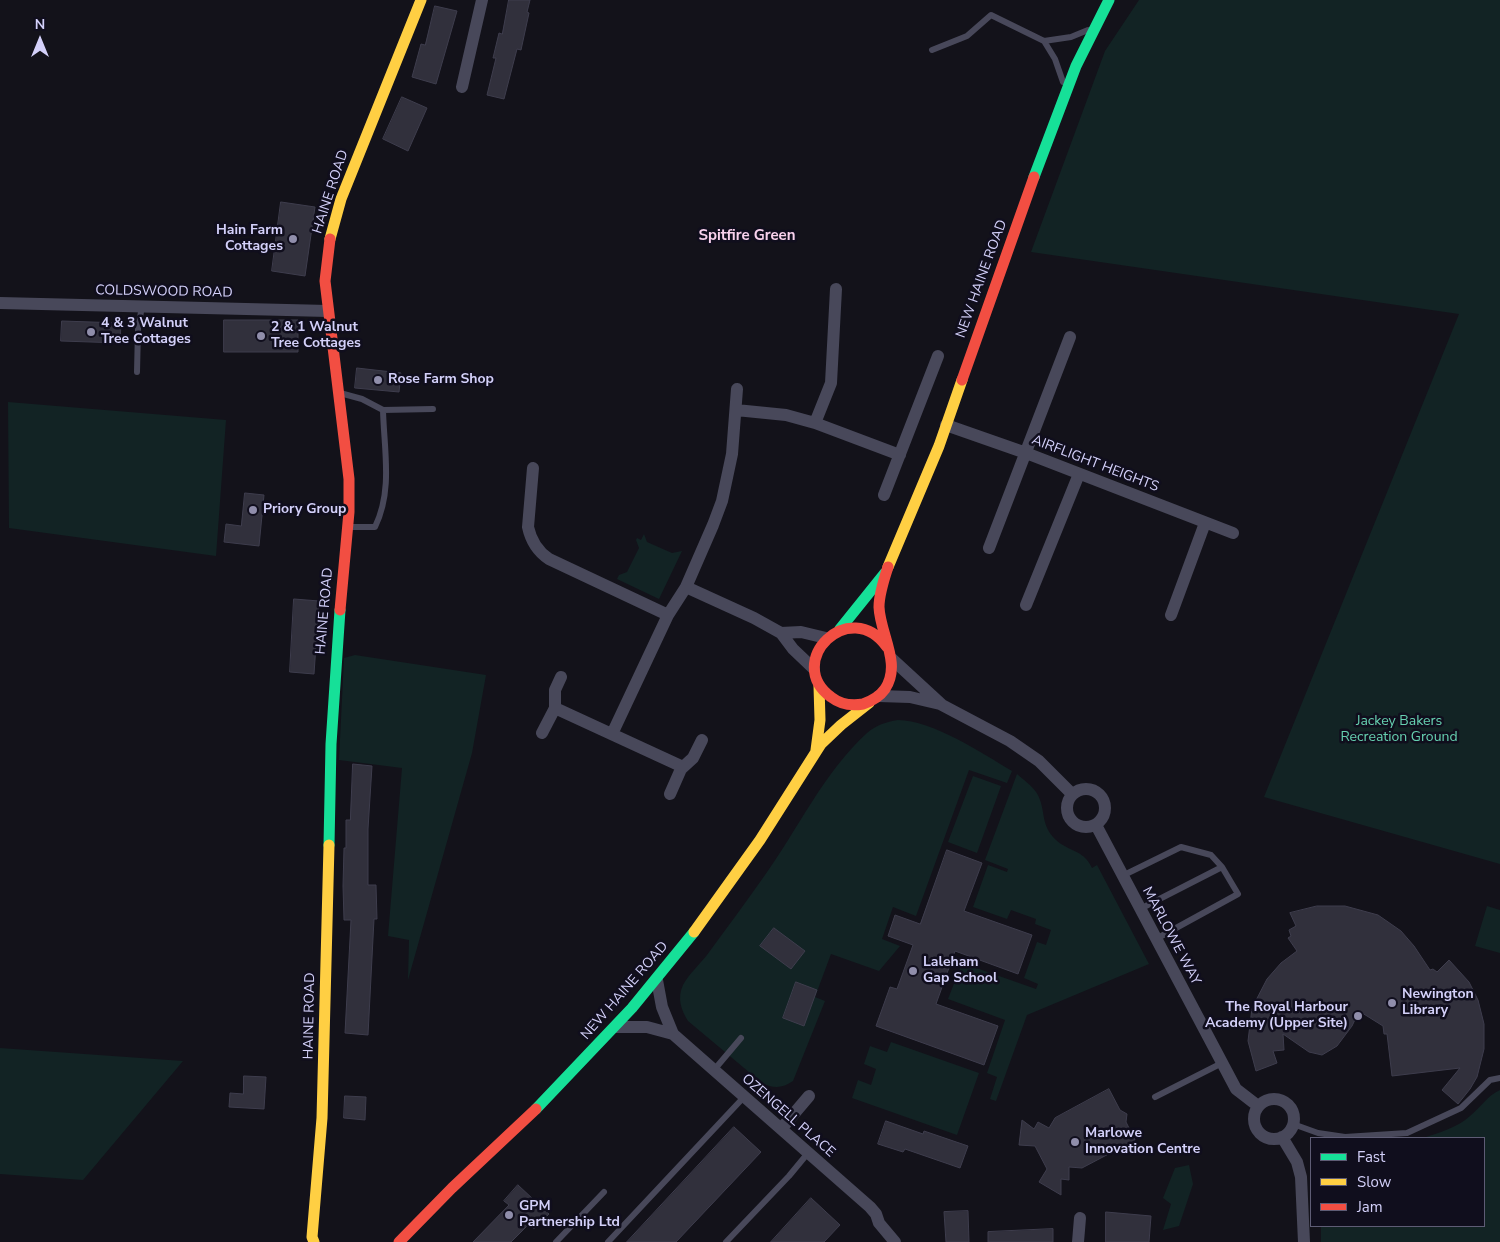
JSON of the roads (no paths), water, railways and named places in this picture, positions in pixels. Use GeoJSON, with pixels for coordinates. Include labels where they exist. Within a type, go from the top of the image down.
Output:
{"type":"FeatureCollection","features":[{"type":"Feature","properties":{"kind":"main road","name":"HAINE ROAD"},"geometry":{"type":"LineString","coordinates":[[314,1242],[312,1237],[322,1118],[331,744],[349,480],[325,281],[328,247],[335,218],[352,170],[421,0]]}},
{"type":"Feature","properties":{"kind":"main road","name":"NEW HAINE ROAD"},"geometry":{"type":"LineString","coordinates":[[399,1242],[439,1200],[514,1131],[616,1027],[697,928],[750,856],[799,782],[816,750],[887,685],[892,673],[892,659],[887,647],[879,606],[887,571],[934,460],[1066,91],[1094,28],[1109,0]]}},
{"type":"Feature","properties":{"kind":"main road","name":"NEW HAINE ROAD"},"geometry":{"type":"LineString","coordinates":[[826,638],[840,629],[887,571]]}},
{"type":"Feature","properties":{"kind":"main road","name":"NEW HAINE ROAD"},"geometry":{"type":"LineString","coordinates":[[840,629],[854,627],[867,630],[879,636],[887,647]]}},
{"type":"Feature","properties":{"kind":"main road"},"geometry":{"type":"LineString","coordinates":[[814,669],[817,652],[826,638]]}},
{"type":"Feature","properties":{"kind":"main road","name":"NEW HAINE ROAD"},"geometry":{"type":"LineString","coordinates":[[814,669],[819,686],[820,720],[816,750]]}},
{"type":"Feature","properties":{"kind":"main road"},"geometry":{"type":"LineString","coordinates":[[819,686],[827,696],[837,702],[848,705],[861,705],[875,698]]}},
{"type":"Feature","properties":{"kind":"main road","name":"NEW HAINE ROAD"},"geometry":{"type":"LineString","coordinates":[[415,1242],[420,1222]]}},
{"type":"Feature","properties":{"kind":"street"},"geometry":{"type":"LineString","coordinates":[[462,87],[482,0]]}},
{"type":"Feature","properties":{"kind":"street"},"geometry":{"type":"LineString","coordinates":[[814,423],[831,383],[836,289]]}},
{"type":"Feature","properties":{"kind":"street","name":"COLDSWOOD ROAD"},"geometry":{"type":"LineString","coordinates":[[0,303],[328,311]]}},
{"type":"Feature","properties":{"kind":"street"},"geometry":{"type":"LineString","coordinates":[[989,548],[1070,337]]}},
{"type":"Feature","properties":{"kind":"street"},"geometry":{"type":"LineString","coordinates":[[884,495],[938,356]]}},
{"type":"Feature","properties":{"kind":"street"},"geometry":{"type":"LineString","coordinates":[[612,734],[668,615],[686,586],[714,525],[722,501],[732,454],[737,389]]}},
{"type":"Feature","properties":{"kind":"street"},"geometry":{"type":"LineString","coordinates":[[736,410],[786,415],[814,423],[900,455]]}},
{"type":"Feature","properties":{"kind":"street","name":"AIRFLIGHT HEIGHTS"},"geometry":{"type":"LineString","coordinates":[[946,425],[1233,533]]}},
{"type":"Feature","properties":{"kind":"street"},"geometry":{"type":"LineString","coordinates":[[533,468],[528,527],[537,549],[549,559],[668,615]]}},
{"type":"Feature","properties":{"kind":"street"},"geometry":{"type":"LineString","coordinates":[[1026,605],[1079,474]]}},
{"type":"Feature","properties":{"kind":"street"},"geometry":{"type":"LineString","coordinates":[[1171,615],[1205,523]]}},
{"type":"Feature","properties":{"kind":"street"},"geometry":{"type":"LineString","coordinates":[[686,586],[781,633],[793,649],[814,669]]}},
{"type":"Feature","properties":{"kind":"street"},"geometry":{"type":"LineString","coordinates":[[781,633],[801,632],[826,638]]}},
{"type":"Feature","properties":{"kind":"street"},"geometry":{"type":"LineString","coordinates":[[892,659],[942,705]]}},
{"type":"Feature","properties":{"kind":"street"},"geometry":{"type":"LineString","coordinates":[[542,733],[556,708],[555,690],[561,677]]}},
{"type":"Feature","properties":{"kind":"street"},"geometry":{"type":"LineString","coordinates":[[875,698],[910,697],[942,705],[1010,741],[1039,761],[1072,794]]}},
{"type":"Feature","properties":{"kind":"street"},"geometry":{"type":"LineString","coordinates":[[556,708],[683,767]]}},
{"type":"Feature","properties":{"kind":"street"},"geometry":{"type":"LineString","coordinates":[[670,794],[683,767],[693,758],[702,740]]}},
{"type":"Feature","properties":{"kind":"street"},"geometry":{"type":"LineString","coordinates":[[1084,789],[1090,790],[1101,797],[1105,809],[1104,815],[1096,825],[1083,828],[1072,822],[1068,817],[1066,805],[1072,794],[1084,789]]}},
{"type":"Feature","properties":{"kind":"street","name":"MARLOWE WAY"},"geometry":{"type":"LineString","coordinates":[[1096,825],[1236,1088],[1258,1106]]}},
{"type":"Feature","properties":{"kind":"street","name":"OZENGELL PLACE"},"geometry":{"type":"LineString","coordinates":[[656,980],[662,1008],[673,1034],[870,1207],[876,1214],[878,1224],[895,1242]]}},
{"type":"Feature","properties":{"kind":"street","name":"OZENGELL PLACE"},"geometry":{"type":"LineString","coordinates":[[616,1027],[646,1027],[673,1034]]}},
{"type":"Feature","properties":{"kind":"street"},"geometry":{"type":"LineString","coordinates":[[781,1129],[812,1093]]}},
{"type":"Feature","properties":{"kind":"street"},"geometry":{"type":"LineString","coordinates":[[1269,1099],[1282,1101],[1292,1110],[1293,1124],[1291,1129],[1282,1137],[1269,1138],[1258,1131],[1254,1119],[1258,1106],[1269,1099]]}},
{"type":"Feature","properties":{"kind":"street"},"geometry":{"type":"LineString","coordinates":[[1282,1137],[1297,1162],[1301,1177],[1304,1242]]}},
{"type":"Feature","properties":{"kind":"street"},"geometry":{"type":"LineString","coordinates":[[1078,1242],[1080,1218]]}},
{"type":"Feature","properties":{"kind":"lane"},"geometry":{"type":"LineString","coordinates":[[932,50],[967,36],[991,15],[1044,41],[1071,37],[1094,28]]}},
{"type":"Feature","properties":{"kind":"lane"},"geometry":{"type":"LineString","coordinates":[[1044,41],[1060,71],[1066,91]]}},
{"type":"Feature","properties":{"kind":"lane"},"geometry":{"type":"LineString","coordinates":[[137,372],[138,329],[142,306]]}},
{"type":"Feature","properties":{"kind":"lane"},"geometry":{"type":"LineString","coordinates":[[340,393],[362,399],[383,410],[433,409]]}},
{"type":"Feature","properties":{"kind":"lane"},"geometry":{"type":"LineString","coordinates":[[347,526],[375,526],[382,511],[386,490],[383,410]]}},
{"type":"Feature","properties":{"kind":"lane"},"geometry":{"type":"LineString","coordinates":[[1122,876],[1181,847],[1211,855],[1222,867],[1238,894],[1156,939]]}},
{"type":"Feature","properties":{"kind":"lane"},"geometry":{"type":"LineString","coordinates":[[1140,909],[1222,867]]}},
{"type":"Feature","properties":{"kind":"lane"},"geometry":{"type":"LineString","coordinates":[[714,1070],[741,1038]]}},
{"type":"Feature","properties":{"kind":"lane"},"geometry":{"type":"LineString","coordinates":[[1156,1097],[1222,1063]]}},
{"type":"Feature","properties":{"kind":"lane"},"geometry":{"type":"LineString","coordinates":[[1293,1124],[1318,1133],[1345,1137],[1407,1133],[1461,1108],[1490,1080],[1500,1078]]}},
{"type":"Feature","properties":{"kind":"lane"},"geometry":{"type":"LineString","coordinates":[[608,1242],[744,1097]]}},
{"type":"Feature","properties":{"kind":"lane"},"geometry":{"type":"LineString","coordinates":[[726,1242],[789,1176],[808,1153]]}},
{"type":"Feature","properties":{"kind":"lane"},"geometry":{"type":"LineString","coordinates":[[556,1242],[604,1192]]}},
{"type":"Feature","properties":{"kind":"place","name":"Hain Farm Cottages"},"geometry":{"type":"Point","coordinates":[293,239]}},
{"type":"Feature","properties":{"kind":"place","name":"4 & 3 Walnut Tree Cottages"},"geometry":{"type":"Point","coordinates":[91,332]}},
{"type":"Feature","properties":{"kind":"place","name":"2 & 1 Walnut Tree Cottages"},"geometry":{"type":"Point","coordinates":[261,336]}},
{"type":"Feature","properties":{"kind":"place","name":"Rose Farm Shop"},"geometry":{"type":"Point","coordinates":[378,380]}},
{"type":"Feature","properties":{"kind":"place","name":"Priory Group"},"geometry":{"type":"Point","coordinates":[253,510]}},
{"type":"Feature","properties":{"kind":"place","name":"Laleham Gap School"},"geometry":{"type":"Point","coordinates":[913,971]}},
{"type":"Feature","properties":{"kind":"place","name":"Newington Library"},"geometry":{"type":"Point","coordinates":[1392,1003]}},
{"type":"Feature","properties":{"kind":"place","name":"The Royal Harbour Academy (Upper Site)"},"geometry":{"type":"Point","coordinates":[1358,1016]}},
{"type":"Feature","properties":{"kind":"place","name":"Marlowe Innovation Centre"},"geometry":{"type":"Point","coordinates":[1075,1142]}},
{"type":"Feature","properties":{"kind":"place","name":"GPM Partnership Ltd"},"geometry":{"type":"Point","coordinates":[509,1215]}},
{"type":"Feature","properties":{"kind":"district","name":"Spitfire Green"},"geometry":{"type":"Point","coordinates":[747,236]}},
{"type":"Feature","properties":{"kind":"park label","name":"Jackey Bakers Recreation Ground"},"geometry":{"type":"Point","coordinates":[1399,730]}}]}
